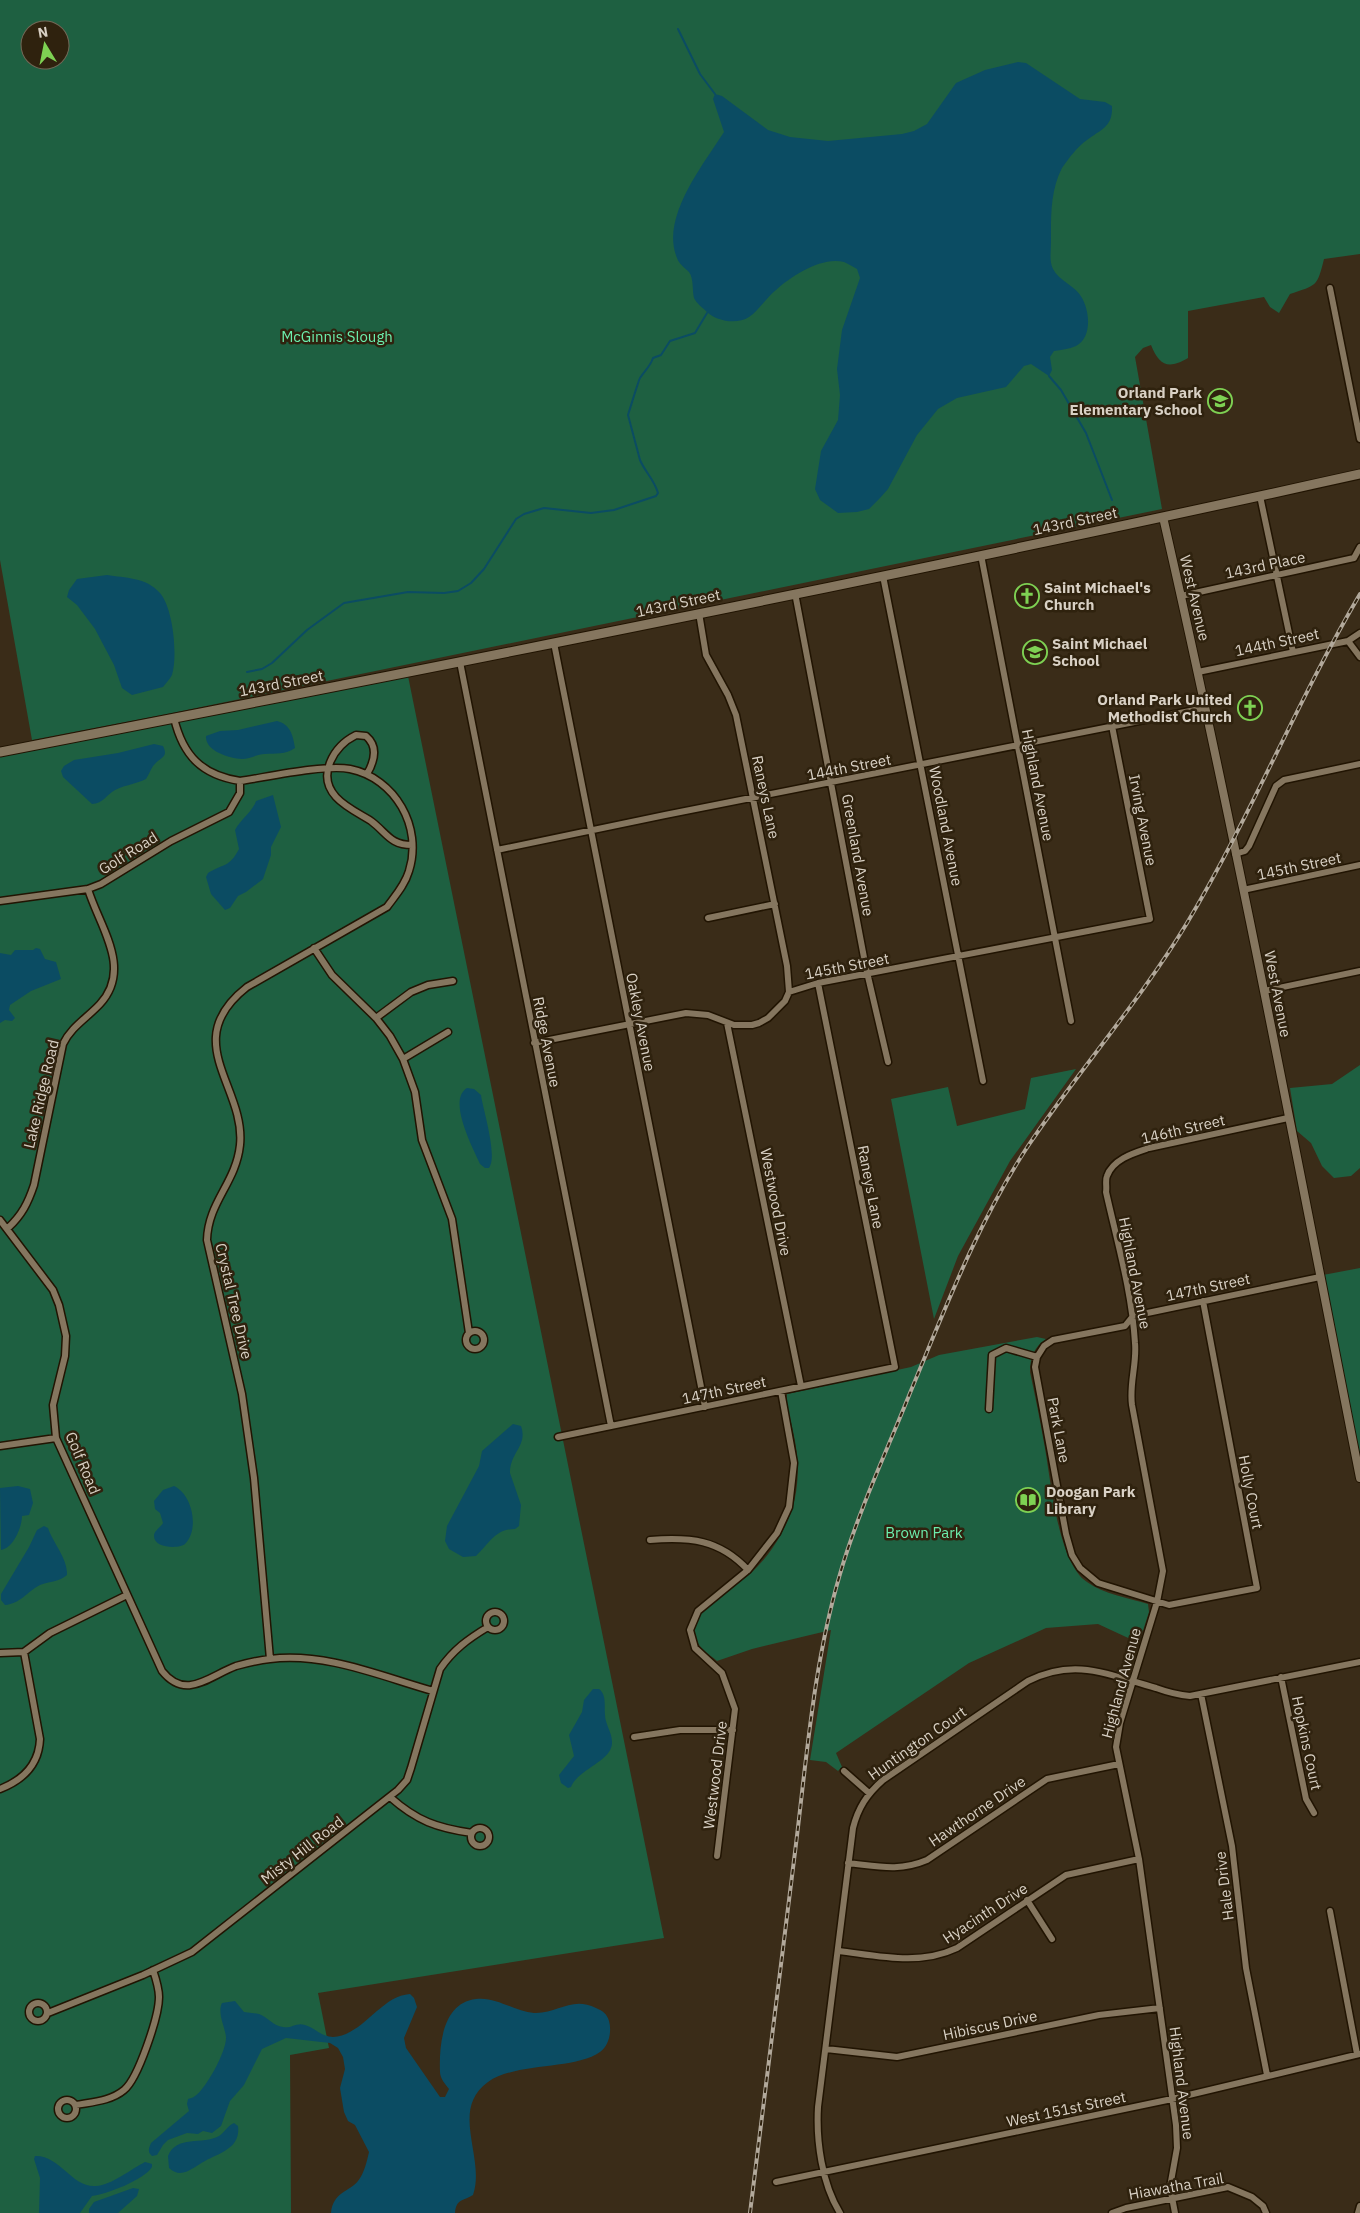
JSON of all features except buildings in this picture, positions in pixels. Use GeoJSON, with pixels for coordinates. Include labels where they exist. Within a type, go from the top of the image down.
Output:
{"type":"FeatureCollection","features":[{"type":"Feature","properties":{"kind":"main road","name":"143rd Street"},"geometry":{"type":"LineString","coordinates":[[0,752],[699,614],[1360,474]]}},
{"type":"Feature","properties":{"kind":"street"},"geometry":{"type":"LineString","coordinates":[[1330,288],[1360,439]]}},
{"type":"Feature","properties":{"kind":"street"},"geometry":{"type":"LineString","coordinates":[[1260,496],[1293,652]]}},
{"type":"Feature","properties":{"kind":"street","name":"West Avenue"},"geometry":{"type":"LineString","coordinates":[[1163,517],[1198,672],[1264,991],[1360,1478]]}},
{"type":"Feature","properties":{"kind":"street","name":"143rd Place"},"geometry":{"type":"LineString","coordinates":[[1181,596],[1354,558],[1360,547]]}},
{"type":"Feature","properties":{"kind":"street","name":"Highland Avenue"},"geometry":{"type":"LineString","coordinates":[[980,555],[1071,1021]]}},
{"type":"Feature","properties":{"kind":"street","name":"Woodland Avenue"},"geometry":{"type":"LineString","coordinates":[[883,576],[983,1081]]}},
{"type":"Feature","properties":{"kind":"street","name":"Greenland Avenue"},"geometry":{"type":"LineString","coordinates":[[795,593],[866,968],[869,974],[888,1062]]}},
{"type":"Feature","properties":{"kind":"street","name":"Raneys Lane"},"geometry":{"type":"LineString","coordinates":[[699,614],[706,656],[728,695],[736,715],[790,979],[789,992]]}},
{"type":"Feature","properties":{"kind":"street","name":"144th Street"},"geometry":{"type":"LineString","coordinates":[[1198,672],[1348,641],[1360,633]]}},
{"type":"Feature","properties":{"kind":"street"},"geometry":{"type":"LineString","coordinates":[[1348,641],[1360,657]]}},
{"type":"Feature","properties":{"kind":"street","name":"Oakley Avenue"},"geometry":{"type":"LineString","coordinates":[[554,643],[705,1406]]}},
{"type":"Feature","properties":{"kind":"street","name":"Ridge Avenue"},"geometry":{"type":"LineString","coordinates":[[460,662],[611,1426]]}},
{"type":"Feature","properties":{"kind":"street","name":"144th Street"},"geometry":{"type":"LineString","coordinates":[[497,850],[1205,708]]}},
{"type":"Feature","properties":{"kind":"street","name":"Crystal Tree Drive"},"geometry":{"type":"LineString","coordinates":[[174,718],[181,742],[198,765],[226,779],[240,781],[327,768],[349,768],[367,774],[390,790],[399,800],[406,814],[412,845],[409,872],[401,888],[387,907],[314,948],[237,995],[228,1005],[222,1017],[217,1038],[219,1067],[240,1123],[240,1142],[238,1162],[233,1176],[212,1209],[207,1240],[242,1394],[254,1478],[270,1659]]}},
{"type":"Feature","properties":{"kind":"street","name":"Irving Avenue"},"geometry":{"type":"LineString","coordinates":[[1112,726],[1150,919]]}},
{"type":"Feature","properties":{"kind":"street"},"geometry":{"type":"LineString","coordinates":[[367,774],[375,755],[371,740],[361,735],[352,737],[333,755],[327,768],[331,789],[336,797],[372,822],[395,843],[412,845]]}},
{"type":"Feature","properties":{"kind":"street"},"geometry":{"type":"LineString","coordinates":[[1235,854],[1249,846],[1276,786],[1284,780],[1360,764]]}},
{"type":"Feature","properties":{"kind":"street","name":"Golf Road"},"geometry":{"type":"LineString","coordinates":[[0,900],[88,888],[101,884],[171,841],[229,812],[240,793],[240,781]]}},
{"type":"Feature","properties":{"kind":"street","name":"145th Street"},"geometry":{"type":"LineString","coordinates":[[1242,890],[1360,865]]}},
{"type":"Feature","properties":{"kind":"street","name":"Lake Ridge Road"},"geometry":{"type":"LineString","coordinates":[[8,1228],[27,1206],[34,1185],[63,1044],[67,1035],[88,1018],[103,1001],[110,989],[114,963],[112,949],[88,888]]}},
{"type":"Feature","properties":{"kind":"street"},"geometry":{"type":"LineString","coordinates":[[708,918],[775,904]]}},
{"type":"Feature","properties":{"kind":"street","name":"145th Street"},"geometry":{"type":"LineString","coordinates":[[534,1043],[691,1012],[708,1015],[734,1025],[752,1025],[768,1018],[781,1006],[789,992],[818,983],[1150,919]]}},
{"type":"Feature","properties":{"kind":"street"},"geometry":{"type":"LineString","coordinates":[[314,948],[332,975],[376,1018],[390,1036],[403,1059],[415,1092],[422,1140],[452,1219],[469,1333]]}},
{"type":"Feature","properties":{"kind":"street"},"geometry":{"type":"LineString","coordinates":[[1264,991],[1360,970]]}},
{"type":"Feature","properties":{"kind":"street"},"geometry":{"type":"LineString","coordinates":[[376,1018],[411,992],[428,985],[453,981]]}},
{"type":"Feature","properties":{"kind":"street","name":"Raneys Lane"},"geometry":{"type":"LineString","coordinates":[[818,983],[895,1367]]}},
{"type":"Feature","properties":{"kind":"street","name":"Westwood Drive"},"geometry":{"type":"LineString","coordinates":[[727,1023],[801,1386]]}},
{"type":"Feature","properties":{"kind":"street"},"geometry":{"type":"LineString","coordinates":[[403,1059],[448,1032]]}},
{"type":"Feature","properties":{"kind":"street","name":"146th Street"},"geometry":{"type":"LineString","coordinates":[[1106,1192],[1107,1176],[1115,1164],[1130,1154],[1149,1148],[1288,1118]]}},
{"type":"Feature","properties":{"kind":"street","name":"Highland Avenue"},"geometry":{"type":"LineString","coordinates":[[1106,1192],[1133,1316],[1136,1354],[1130,1390],[1163,1571],[1157,1602],[1117,1735],[1116,1747],[1139,1859],[1177,2136],[1175,2164],[1170,2180],[1174,2213]]}},
{"type":"Feature","properties":{"kind":"street","name":"Golf Road"},"geometry":{"type":"LineString","coordinates":[[0,1220],[8,1228],[53,1290],[64,1322],[64,1356],[53,1405],[56,1438],[162,1671],[177,1685],[190,1686],[202,1683],[236,1667],[270,1659]]}},
{"type":"Feature","properties":{"kind":"street","name":"147th Street"},"geometry":{"type":"LineString","coordinates":[[1036,1357],[1044,1346],[1053,1340],[1126,1326],[1133,1316],[1320,1276]]}},
{"type":"Feature","properties":{"kind":"street","name":"Holly Court"},"geometry":{"type":"LineString","coordinates":[[1157,1602],[1169,1605],[1257,1588],[1203,1301]]}},
{"type":"Feature","properties":{"kind":"street"},"geometry":{"type":"LineString","coordinates":[[989,1409],[992,1355],[1006,1348],[1036,1357]]}},
{"type":"Feature","properties":{"kind":"street","name":"Park Lane"},"geometry":{"type":"LineString","coordinates":[[1036,1357],[1035,1367],[1043,1412],[1072,1555],[1080,1568],[1098,1582],[1157,1602]]}},
{"type":"Feature","properties":{"kind":"street","name":"147th Street"},"geometry":{"type":"LineString","coordinates":[[558,1437],[895,1367]]}},
{"type":"Feature","properties":{"kind":"street","name":"Westwood Drive"},"geometry":{"type":"LineString","coordinates":[[717,1856],[735,1709],[722,1673],[695,1648],[690,1630],[698,1611],[748,1570],[776,1533],[789,1507],[794,1463],[781,1391]]}},
{"type":"Feature","properties":{"kind":"street"},"geometry":{"type":"LineString","coordinates":[[0,1446],[56,1438]]}},
{"type":"Feature","properties":{"kind":"street"},"geometry":{"type":"LineString","coordinates":[[650,1540],[685,1538],[708,1543],[732,1555],[748,1570]]}},
{"type":"Feature","properties":{"kind":"street"},"geometry":{"type":"LineString","coordinates":[[0,1653],[24,1652],[50,1633],[127,1595]]}},
{"type":"Feature","properties":{"kind":"street","name":"Misty Hill Road"},"geometry":{"type":"LineString","coordinates":[[48,2012],[153,1970],[192,1952],[390,1797],[407,1780],[440,1670],[448,1657],[465,1641],[488,1627]]}},
{"type":"Feature","properties":{"kind":"street"},"geometry":{"type":"LineString","coordinates":[[0,1789],[22,1777],[40,1752],[40,1739],[24,1652]]}},
{"type":"Feature","properties":{"kind":"street"},"geometry":{"type":"LineString","coordinates":[[270,1659],[297,1657],[323,1659],[433,1691]]}},
{"type":"Feature","properties":{"kind":"street","name":"Huntington Court"},"geometry":{"type":"LineString","coordinates":[[840,2213],[831,2194],[825,2172],[817,2119],[852,1828],[857,1812],[869,1792],[899,1769],[1041,1674],[1088,1668],[1182,1695],[1201,1694],[1360,1662]]}},
{"type":"Feature","properties":{"kind":"street","name":"Hopkins Court"},"geometry":{"type":"LineString","coordinates":[[1281,1677],[1306,1799],[1314,1813]]}},
{"type":"Feature","properties":{"kind":"street","name":"Hale Drive"},"geometry":{"type":"LineString","coordinates":[[1201,1694],[1232,1846],[1246,1968],[1267,2075]]}},
{"type":"Feature","properties":{"kind":"street"},"geometry":{"type":"LineString","coordinates":[[634,1737],[680,1730],[733,1730]]}},
{"type":"Feature","properties":{"kind":"street","name":"Hawthorne Drive"},"geometry":{"type":"LineString","coordinates":[[848,1863],[895,1868],[911,1867],[926,1860],[1047,1779],[1119,1764]]}},
{"type":"Feature","properties":{"kind":"street"},"geometry":{"type":"LineString","coordinates":[[844,1771],[869,1792]]}},
{"type":"Feature","properties":{"kind":"street"},"geometry":{"type":"LineString","coordinates":[[390,1797],[407,1812],[424,1822],[442,1829],[472,1833]]}},
{"type":"Feature","properties":{"kind":"street","name":"Hyacinth Drive"},"geometry":{"type":"LineString","coordinates":[[838,1951],[903,1959],[934,1957],[957,1948],[1066,1875],[1139,1859]]}},
{"type":"Feature","properties":{"kind":"street"},"geometry":{"type":"LineString","coordinates":[[1027,1900],[1052,1939]]}},
{"type":"Feature","properties":{"kind":"street"},"geometry":{"type":"LineString","coordinates":[[1330,1911],[1358,2054]]}},
{"type":"Feature","properties":{"kind":"street"},"geometry":{"type":"LineString","coordinates":[[76,2105],[111,2098],[131,2084],[139,2069],[157,2011],[159,1996],[153,1970]]}},
{"type":"Feature","properties":{"kind":"street","name":"Hibiscus Drive"},"geometry":{"type":"LineString","coordinates":[[826,2049],[897,2057],[1099,2015],[1160,2008]]}},
{"type":"Feature","properties":{"kind":"street","name":"West 151st Street"},"geometry":{"type":"LineString","coordinates":[[776,2182],[1172,2099],[1358,2054]]}},
{"type":"Feature","properties":{"kind":"street","name":"Hiawatha Trail"},"geometry":{"type":"LineString","coordinates":[[1112,2213],[1228,2188],[1252,2197],[1263,2206],[1266,2213]]}},
{"type":"Feature","properties":{"kind":"street"},"geometry":{"type":"LineString","coordinates":[[1358,2213],[1360,2206]]}},
{"type":"Feature","properties":{"kind":"green space","name":"McGinnis Slough"},"geometry":{"type":"Polygon","coordinates":[[[0,0],[1360,0],[1360,254],[1324,259],[1320,275],[1314,284],[1306,289],[1290,294],[1279,313],[1270,307],[1264,297],[1188,311],[1188,358],[1181,362],[1165,364],[1157,357],[1151,345],[1143,348],[1135,357],[1162,509],[172,713],[32,740],[0,560],[0,0]]]}},
{"type":"Feature","properties":{"kind":"green space"},"geometry":{"type":"Polygon","coordinates":[[[408,676],[664,1938],[318,1993],[329,2048],[290,2055],[291,2213],[0,2213],[0,755],[408,676]]]}},
{"type":"Feature","properties":{"kind":"green space"},"geometry":{"type":"Polygon","coordinates":[[[1360,1065],[1360,1168],[1351,1176],[1334,1178],[1322,1166],[1311,1143],[1297,1131],[1290,1088],[1332,1084],[1360,1065]]]}},
{"type":"Feature","properties":{"kind":"green space"},"geometry":{"type":"Polygon","coordinates":[[[1076,1069],[1010,1161],[958,1256],[934,1319],[891,1099],[948,1087],[957,1126],[1025,1109],[1031,1078],[1076,1069]]]}},
{"type":"Feature","properties":{"kind":"green space"},"geometry":{"type":"Polygon","coordinates":[[[1360,1268],[1360,1456],[1323,1275],[1360,1268]]]}},
{"type":"Feature","properties":{"kind":"green space","name":"Brown Park"},"geometry":{"type":"Polygon","coordinates":[[[1037,1337],[1046,1339],[1038,1346],[1034,1353],[1030,1372],[1062,1538],[1077,1572],[1087,1582],[1108,1593],[1148,1604],[1149,1612],[1139,1643],[1098,1624],[1046,1628],[969,1663],[836,1753],[842,1767],[838,1771],[826,1762],[810,1760],[831,1630],[752,1649],[717,1661],[701,1647],[695,1636],[695,1626],[706,1608],[751,1573],[768,1555],[781,1534],[792,1509],[798,1471],[796,1444],[787,1408],[787,1394],[911,1367],[939,1355],[1037,1337]]]}},
{"type":"Feature","properties":{"kind":"water"},"geometry":{"type":"Polygon","coordinates":[[[1018,62],[1026,63],[1080,99],[1105,102],[1112,106],[1110,119],[1105,127],[1080,146],[1062,168],[1055,186],[1052,205],[1050,256],[1052,266],[1059,277],[1079,294],[1085,304],[1088,324],[1085,337],[1076,346],[1054,351],[1050,357],[1052,370],[1049,376],[1031,364],[1024,366],[1006,387],[957,398],[938,409],[917,435],[888,489],[880,498],[869,509],[838,513],[820,500],[815,489],[821,451],[838,420],[840,395],[837,369],[842,330],[860,278],[857,269],[844,262],[826,262],[807,268],[772,293],[753,314],[739,321],[727,321],[716,318],[696,302],[691,275],[677,258],[673,242],[674,226],[686,192],[724,132],[713,99],[715,94],[722,96],[768,130],[790,137],[828,141],[902,134],[914,131],[927,124],[956,83],[985,70],[1018,62]]]}},
{"type":"Feature","properties":{"kind":"water"},"geometry":{"type":"Polygon","coordinates":[[[107,575],[142,581],[160,593],[164,600],[173,632],[174,666],[172,675],[163,687],[132,695],[122,688],[114,665],[95,629],[77,605],[67,597],[69,590],[77,579],[107,575]]]}},
{"type":"Feature","properties":{"kind":"water"},"geometry":{"type":"Polygon","coordinates":[[[277,721],[288,727],[292,735],[295,748],[288,752],[262,754],[245,759],[237,758],[219,753],[209,746],[207,741],[206,736],[220,731],[238,730],[277,721]]]}},
{"type":"Feature","properties":{"kind":"water"},"geometry":{"type":"Polygon","coordinates":[[[154,744],[163,746],[165,753],[153,766],[146,779],[115,790],[96,803],[92,804],[63,777],[61,771],[64,766],[74,760],[118,753],[154,744]]]}},
{"type":"Feature","properties":{"kind":"water"},"geometry":{"type":"Polygon","coordinates":[[[273,795],[281,827],[271,847],[271,855],[263,879],[238,896],[230,908],[225,910],[211,894],[206,877],[208,873],[229,862],[239,849],[235,830],[256,801],[273,795]]]}},
{"type":"Feature","properties":{"kind":"water"},"geometry":{"type":"Polygon","coordinates":[[[36,948],[40,949],[45,959],[56,962],[61,979],[31,991],[10,1005],[9,1010],[15,1018],[12,1021],[5,1020],[0,1023],[0,953],[11,955],[15,950],[33,950],[36,948]]]}},
{"type":"Feature","properties":{"kind":"water"},"geometry":{"type":"Polygon","coordinates":[[[467,1088],[474,1089],[481,1095],[491,1144],[492,1154],[489,1168],[485,1168],[480,1164],[463,1124],[460,1103],[462,1094],[467,1088]]]}},
{"type":"Feature","properties":{"kind":"water"},"geometry":{"type":"Polygon","coordinates":[[[513,1424],[521,1426],[523,1433],[510,1473],[521,1505],[519,1526],[497,1534],[476,1556],[463,1557],[449,1549],[445,1541],[447,1526],[479,1466],[482,1451],[513,1424]]]}},
{"type":"Feature","properties":{"kind":"water"},"geometry":{"type":"Polygon","coordinates":[[[18,1486],[30,1489],[33,1503],[29,1515],[22,1516],[19,1531],[13,1541],[1,1550],[0,1488],[18,1486]]]}},
{"type":"Feature","properties":{"kind":"water"},"geometry":{"type":"Polygon","coordinates":[[[174,1486],[185,1496],[192,1512],[193,1521],[190,1538],[185,1544],[168,1547],[155,1540],[154,1535],[163,1523],[160,1513],[155,1509],[154,1501],[163,1490],[174,1486]]]}},
{"type":"Feature","properties":{"kind":"water"},"geometry":{"type":"Polygon","coordinates":[[[44,1526],[48,1528],[63,1557],[67,1575],[58,1580],[40,1585],[20,1600],[5,1605],[1,1600],[1,1594],[37,1530],[44,1526]]]}},
{"type":"Feature","properties":{"kind":"water"},"geometry":{"type":"Polygon","coordinates":[[[593,1689],[602,1691],[604,1697],[605,1718],[612,1738],[611,1749],[607,1755],[580,1775],[571,1787],[568,1788],[561,1783],[559,1775],[574,1756],[569,1735],[582,1712],[584,1700],[593,1689]]]}},
{"type":"Feature","properties":{"kind":"water"},"geometry":{"type":"Polygon","coordinates":[[[410,1994],[414,1998],[417,2007],[404,2038],[406,2048],[440,2097],[445,2097],[449,2089],[442,2079],[440,2072],[440,2050],[445,2027],[449,2017],[456,2008],[465,2002],[476,1999],[491,2000],[534,2013],[543,2013],[572,2005],[587,2005],[604,2013],[610,2025],[610,2034],[606,2046],[589,2058],[514,2071],[488,2082],[477,2093],[471,2106],[470,2120],[476,2181],[473,2195],[458,2203],[455,2213],[331,2213],[332,2206],[338,2197],[360,2178],[369,2152],[355,2125],[348,2121],[344,2112],[340,2088],[345,2069],[343,2057],[338,2048],[330,2043],[286,2038],[262,2049],[244,2085],[230,2101],[221,2126],[212,2133],[203,2131],[198,2134],[187,2133],[168,2140],[157,2155],[152,2156],[149,2153],[151,2143],[189,2111],[188,2099],[194,2097],[205,2086],[220,2060],[226,2037],[221,2016],[222,2003],[235,2001],[244,2012],[259,2014],[279,2026],[289,2027],[302,2024],[325,2036],[333,2037],[344,2035],[354,2030],[390,2001],[399,1996],[410,1994]]]}},
{"type":"Feature","properties":{"kind":"water"},"geometry":{"type":"Polygon","coordinates":[[[234,2123],[238,2126],[238,2133],[233,2145],[228,2149],[183,2173],[178,2173],[169,2168],[168,2156],[177,2145],[213,2139],[234,2123]]]}},
{"type":"Feature","properties":{"kind":"water"},"geometry":{"type":"Polygon","coordinates":[[[35,2156],[44,2157],[52,2161],[80,2182],[96,2186],[108,2183],[145,2162],[152,2164],[152,2167],[148,2172],[133,2181],[92,2196],[80,2213],[39,2213],[40,2178],[34,2159],[35,2156]]]}},
{"type":"Feature","properties":{"kind":"water"},"geometry":{"type":"Polygon","coordinates":[[[133,2188],[139,2189],[137,2196],[118,2213],[89,2213],[89,2209],[94,2202],[133,2188]]]}},
{"type":"Feature","properties":{"kind":"waterway"},"geometry":{"type":"LineString","coordinates":[[678,29],[700,74],[715,94]]}},
{"type":"Feature","properties":{"kind":"waterway"},"geometry":{"type":"LineString","coordinates":[[247,672],[262,669],[272,663],[307,630],[344,603],[408,592],[444,593],[458,591],[471,583],[484,569],[516,519],[524,514],[544,508],[591,513],[614,510],[656,496],[658,493],[656,488],[640,460],[628,415],[640,378],[653,358],[661,355],[670,341],[695,333],[707,313]]}},
{"type":"Feature","properties":{"kind":"waterway"},"geometry":{"type":"LineString","coordinates":[[1049,376],[1061,390],[1086,433],[1112,500]]}},
{"type":"Feature","properties":{"kind":"railway"},"geometry":{"type":"LineString","coordinates":[[750,2213],[818,1674],[831,1607],[855,1528],[963,1266],[993,1205],[1028,1146],[1150,980],[1187,923],[1210,883],[1315,676],[1360,594]]}},
{"type":"Feature","properties":{"kind":"place","name":"Orland Park Elementary School"},"geometry":{"type":"Point","coordinates":[1220,401]}},
{"type":"Feature","properties":{"kind":"place","name":"Saint Michael's Church"},"geometry":{"type":"Point","coordinates":[1027,596]}},
{"type":"Feature","properties":{"kind":"place","name":"Saint Michael School"},"geometry":{"type":"Point","coordinates":[1035,652]}},
{"type":"Feature","properties":{"kind":"place","name":"Orland Park United Methodist Church"},"geometry":{"type":"Point","coordinates":[1250,708]}},
{"type":"Feature","properties":{"kind":"place","name":"Doogan Park Library"},"geometry":{"type":"Point","coordinates":[1028,1500]}}]}
